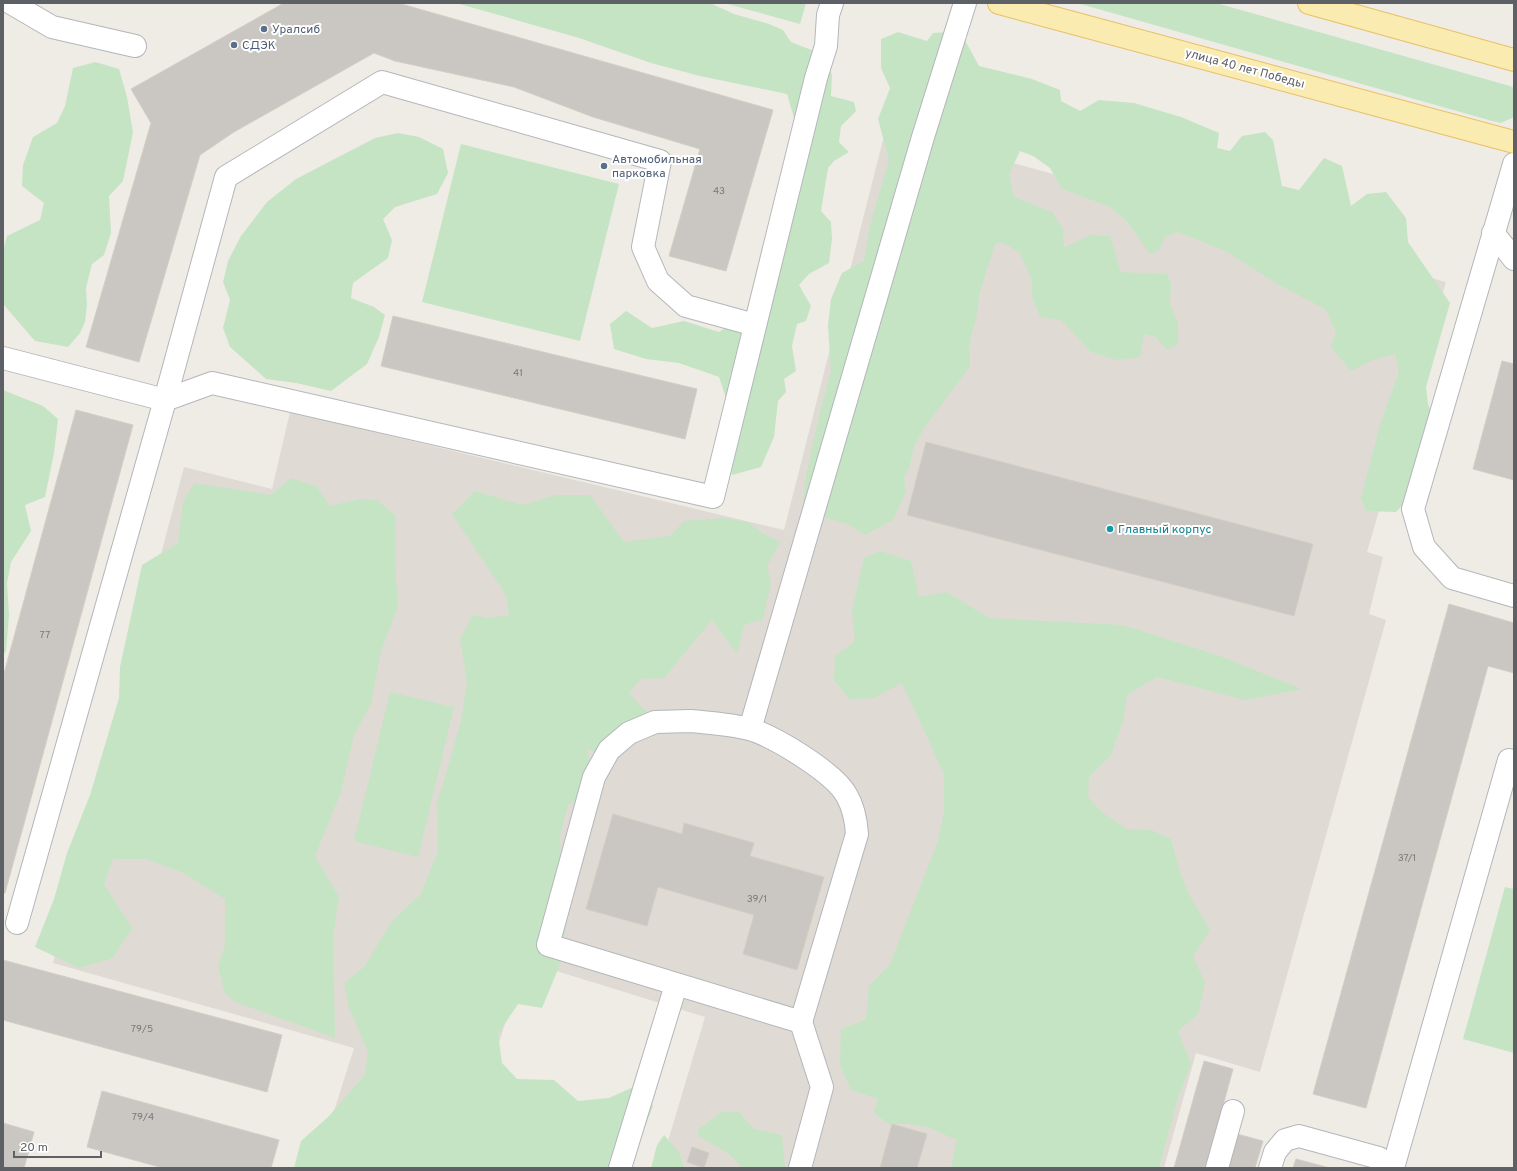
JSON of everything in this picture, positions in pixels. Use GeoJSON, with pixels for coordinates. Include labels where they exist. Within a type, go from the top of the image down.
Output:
{"type":"FeatureCollection","features":[{"type":"Feature","properties":{"kind":"main road","name":"улица 40 лет Победы"},"geometry":{"type":"LineString","coordinates":[[999,3],[1514,142]]}},
{"type":"Feature","properties":{"kind":"main road"},"geometry":{"type":"LineString","coordinates":[[1309,3],[1514,60]]}},
{"type":"Feature","properties":{"kind":"main road","name":"улица 40 лет Победы"},"geometry":{"type":"LineString","coordinates":[[1491,135],[1505,138],[1514,137]]}},
{"type":"Feature","properties":{"kind":"lane"},"geometry":{"type":"LineString","coordinates":[[11,3],[52,26],[136,46]]}},
{"type":"Feature","properties":{"kind":"lane"},"geometry":{"type":"LineString","coordinates":[[3,358],[165,400],[212,383],[712,497],[814,86],[826,46],[828,15],[832,3]]}},
{"type":"Feature","properties":{"kind":"lane"},"geometry":{"type":"LineString","coordinates":[[750,729],[925,130],[965,3]]}},
{"type":"Feature","properties":{"kind":"lane"},"geometry":{"type":"LineString","coordinates":[[17,923],[165,400],[226,177],[382,82],[660,161],[643,247],[658,280],[686,306],[755,325]]}},
{"type":"Feature","properties":{"kind":"lane"},"geometry":{"type":"LineString","coordinates":[[1514,164],[1413,509],[1424,547],[1452,578],[1514,596]]}},
{"type":"Feature","properties":{"kind":"lane"},"geometry":{"type":"LineString","coordinates":[[1493,233],[1514,260]]}},
{"type":"Feature","properties":{"kind":"lane"},"geometry":{"type":"LineString","coordinates":[[800,1168],[822,1087],[801,1022],[857,834],[856,816],[847,794],[828,775],[788,747],[750,729],[691,721],[655,722],[629,733],[608,750],[594,777],[548,945],[801,1022]]}},
{"type":"Feature","properties":{"kind":"lane"},"geometry":{"type":"LineString","coordinates":[[1393,1168],[1510,760],[1514,761]]}},
{"type":"Feature","properties":{"kind":"lane"},"geometry":{"type":"LineString","coordinates":[[620,1168],[676,985]]}},
{"type":"Feature","properties":{"kind":"lane"},"geometry":{"type":"LineString","coordinates":[[1217,1168],[1233,1111]]}},
{"type":"Feature","properties":{"kind":"lane"},"geometry":{"type":"LineString","coordinates":[[1270,1168],[1275,1152],[1285,1140],[1299,1136],[1379,1158],[1385,1168]]}},
{"type":"Feature","properties":{"kind":"shaded area"},"geometry":{"type":"Polygon","coordinates":[[[886,128],[1446,282],[1367,552],[1383,557],[1369,614],[1386,620],[1260,1072],[1196,1053],[1164,1168],[660,1168],[705,1017],[524,961],[461,1168],[316,1168],[354,1048],[53,963],[184,467],[272,489],[290,412],[784,530],[886,128]]]}},
{"type":"Feature","properties":{"kind":"green space"},"geometry":{"type":"Polygon","coordinates":[[[456,3],[710,3],[734,14],[769,24],[783,30],[791,42],[814,51],[832,74],[831,96],[854,102],[856,111],[841,126],[839,142],[849,152],[834,161],[828,168],[821,211],[831,222],[832,239],[829,263],[809,274],[799,285],[811,306],[806,321],[797,324],[792,346],[796,371],[784,379],[786,392],[778,401],[774,437],[761,467],[732,475],[726,438],[730,410],[719,377],[679,363],[646,359],[614,349],[610,324],[626,311],[652,328],[684,321],[719,332],[755,308],[796,125],[787,94],[700,76],[651,63],[579,38],[456,3]]]}},
{"type":"Feature","properties":{"kind":"green space"},"geometry":{"type":"Polygon","coordinates":[[[724,3],[806,3],[800,24],[724,3]]]}},
{"type":"Feature","properties":{"kind":"green space"},"geometry":{"type":"Polygon","coordinates":[[[1077,3],[1216,3],[1510,86],[1514,88],[1514,117],[1501,123],[1492,121],[1077,3]]]}},
{"type":"Feature","properties":{"kind":"green space"},"geometry":{"type":"Polygon","coordinates":[[[960,31],[979,66],[1032,79],[1060,90],[1061,101],[1080,111],[1099,100],[1134,103],[1181,117],[1219,133],[1217,148],[1230,151],[1242,136],[1265,132],[1273,140],[1282,186],[1299,190],[1324,158],[1342,166],[1351,206],[1367,194],[1386,192],[1406,218],[1408,242],[1450,303],[1426,387],[1428,404],[1440,432],[1423,484],[1396,512],[1366,511],[1361,498],[1380,425],[1399,372],[1395,354],[1373,360],[1351,371],[1331,347],[1336,332],[1325,309],[1279,285],[1227,252],[1178,232],[1165,237],[1159,250],[1150,254],[1126,220],[1108,206],[1062,189],[1050,168],[1033,156],[1020,151],[1009,174],[1014,197],[1052,212],[1063,229],[1064,247],[1091,235],[1110,236],[1121,272],[1167,274],[1171,284],[1170,303],[1178,323],[1178,344],[1167,350],[1156,337],[1144,334],[1140,357],[1117,360],[1091,352],[1061,320],[1040,317],[1032,296],[1032,280],[1019,252],[1002,242],[995,244],[979,296],[977,314],[969,345],[970,366],[925,427],[914,446],[909,468],[904,478],[906,492],[893,520],[865,535],[848,524],[802,511],[806,476],[820,412],[831,371],[828,325],[831,299],[842,273],[864,261],[870,226],[889,160],[878,119],[890,88],[881,68],[881,39],[898,32],[927,41],[933,33],[960,31]]]}},
{"type":"Feature","properties":{"kind":"green space"},"geometry":{"type":"Polygon","coordinates":[[[95,62],[119,69],[127,97],[133,132],[123,181],[109,196],[111,233],[104,255],[92,264],[86,288],[87,305],[85,322],[80,333],[68,347],[35,341],[3,304],[3,251],[7,236],[40,220],[44,203],[22,186],[23,165],[33,137],[57,123],[65,106],[73,68],[95,62]]]}},
{"type":"Feature","properties":{"kind":"green space"},"geometry":{"type":"Polygon","coordinates":[[[398,133],[419,137],[443,149],[448,173],[437,194],[395,207],[383,219],[392,240],[388,258],[353,283],[351,298],[374,307],[385,315],[379,337],[367,364],[331,391],[296,383],[266,379],[230,347],[223,328],[230,300],[223,282],[228,261],[241,236],[267,202],[296,179],[375,138],[398,133]]]}},
{"type":"Feature","properties":{"kind":"green space"},"geometry":{"type":"Polygon","coordinates":[[[461,144],[619,184],[580,341],[422,302],[461,144]]]}},
{"type":"Feature","properties":{"kind":"green space"},"geometry":{"type":"Polygon","coordinates":[[[3,390],[43,406],[58,419],[54,453],[45,497],[25,505],[31,531],[11,562],[7,583],[9,615],[6,651],[3,655],[3,390]]]}},
{"type":"Feature","properties":{"kind":"green space"},"geometry":{"type":"Polygon","coordinates":[[[291,478],[316,486],[330,506],[360,499],[377,500],[395,515],[395,561],[398,607],[381,651],[371,704],[354,735],[341,792],[315,856],[339,897],[333,937],[335,1038],[235,1002],[225,993],[218,966],[225,945],[225,899],[181,872],[146,859],[113,859],[104,884],[132,928],[113,958],[79,968],[35,947],[54,899],[67,853],[90,795],[119,698],[120,667],[142,565],[178,543],[183,502],[194,483],[271,495],[291,478]]]}},
{"type":"Feature","properties":{"kind":"green space"},"geometry":{"type":"Polygon","coordinates":[[[475,491],[522,505],[556,495],[590,495],[624,542],[670,536],[684,521],[723,518],[748,522],[764,534],[780,542],[767,566],[771,584],[763,619],[744,625],[737,654],[712,620],[664,678],[641,679],[629,693],[654,720],[611,757],[587,749],[595,788],[568,805],[560,836],[562,885],[567,918],[561,962],[542,1008],[518,1004],[498,1034],[502,1063],[517,1079],[554,1080],[578,1101],[609,1098],[640,1084],[653,1106],[640,1140],[632,1168],[294,1168],[301,1141],[328,1117],[364,1076],[368,1052],[349,1008],[344,983],[364,967],[392,921],[420,895],[438,852],[437,801],[461,721],[467,682],[460,639],[473,615],[489,618],[509,615],[506,595],[452,514],[475,491]]]}},
{"type":"Feature","properties":{"kind":"green space"},"geometry":{"type":"Polygon","coordinates":[[[880,551],[911,561],[919,597],[947,592],[989,618],[1123,625],[1220,656],[1302,689],[1245,700],[1157,677],[1127,695],[1123,721],[1111,755],[1089,777],[1088,797],[1103,813],[1127,829],[1151,830],[1171,839],[1180,872],[1190,896],[1210,930],[1193,956],[1205,983],[1198,1014],[1178,1031],[1191,1064],[1178,1097],[1159,1168],[951,1168],[957,1140],[927,1127],[909,1124],[889,1124],[874,1113],[878,1099],[851,1090],[840,1065],[841,1029],[866,1019],[869,986],[890,964],[938,841],[944,812],[944,774],[902,683],[874,698],[849,699],[834,680],[835,656],[855,641],[852,610],[864,558],[880,551]]]}},
{"type":"Feature","properties":{"kind":"green space"},"geometry":{"type":"Polygon","coordinates":[[[390,692],[454,707],[418,857],[354,841],[390,692]]]}},
{"type":"Feature","properties":{"kind":"green space"},"geometry":{"type":"Polygon","coordinates":[[[1505,887],[1514,889],[1514,1053],[1463,1039],[1505,887]]]}},
{"type":"Feature","properties":{"kind":"green space"},"geometry":{"type":"Polygon","coordinates":[[[722,1112],[739,1112],[754,1129],[782,1135],[785,1168],[742,1168],[729,1154],[698,1136],[698,1130],[722,1112]]]}},
{"type":"Feature","properties":{"kind":"green space"},"geometry":{"type":"Polygon","coordinates":[[[664,1135],[679,1152],[684,1168],[651,1168],[657,1145],[664,1135]]]}},
{"type":"Feature","properties":{"kind":"building"},"geometry":{"type":"Polygon","coordinates":[[[284,3],[398,3],[773,110],[726,271],[669,256],[700,149],[593,117],[514,87],[395,61],[374,53],[234,132],[200,155],[139,362],[86,347],[151,123],[131,89],[284,3]]]}},
{"type":"Feature","properties":{"kind":"building"},"geometry":{"type":"Polygon","coordinates":[[[393,316],[697,389],[685,439],[381,366],[393,316]]]}},
{"type":"Feature","properties":{"kind":"building"},"geometry":{"type":"Polygon","coordinates":[[[1502,361],[1514,364],[1514,480],[1473,469],[1502,361]]]}},
{"type":"Feature","properties":{"kind":"building"},"geometry":{"type":"Polygon","coordinates":[[[76,410],[133,425],[5,893],[3,893],[3,677],[76,410]]]}},
{"type":"Feature","properties":{"kind":"building","name":"Главный корпус"},"geometry":{"type":"Polygon","coordinates":[[[926,442],[1313,544],[1294,616],[907,515],[926,442]]]}},
{"type":"Feature","properties":{"kind":"building"},"geometry":{"type":"Polygon","coordinates":[[[1449,604],[1514,623],[1514,673],[1488,666],[1366,1108],[1313,1094],[1449,604]]]}},
{"type":"Feature","properties":{"kind":"building"},"geometry":{"type":"Polygon","coordinates":[[[613,814],[682,834],[684,823],[754,843],[750,856],[824,877],[797,970],[743,954],[754,915],[658,887],[647,926],[586,909],[613,814]]]}},
{"type":"Feature","properties":{"kind":"building"},"geometry":{"type":"Polygon","coordinates":[[[3,960],[282,1035],[267,1092],[3,1020],[3,960]]]}},
{"type":"Feature","properties":{"kind":"building"},"geometry":{"type":"Polygon","coordinates":[[[1204,1061],[1233,1069],[1206,1168],[1174,1168],[1204,1061]]]}},
{"type":"Feature","properties":{"kind":"building"},"geometry":{"type":"Polygon","coordinates":[[[102,1091],[279,1140],[271,1168],[163,1168],[87,1147],[102,1091]]]}},
{"type":"Feature","properties":{"kind":"building"},"geometry":{"type":"Polygon","coordinates":[[[3,1123],[34,1132],[24,1168],[3,1168],[3,1123]]]}},
{"type":"Feature","properties":{"kind":"building"},"geometry":{"type":"Polygon","coordinates":[[[892,1124],[927,1134],[917,1168],[880,1168],[892,1124]]]}},
{"type":"Feature","properties":{"kind":"building"},"geometry":{"type":"Polygon","coordinates":[[[1237,1134],[1263,1141],[1255,1168],[1227,1168],[1237,1134]]]}},
{"type":"Feature","properties":{"kind":"building"},"geometry":{"type":"Polygon","coordinates":[[[692,1147],[709,1153],[704,1168],[687,1162],[692,1147]]]}},
{"type":"Feature","properties":{"kind":"building"},"geometry":{"type":"Polygon","coordinates":[[[1296,1159],[1330,1168],[1293,1168],[1296,1159]]]}},
{"type":"Feature","properties":{"kind":"place","name":"Уралсиб"},"geometry":{"type":"Point","coordinates":[264,29]}},
{"type":"Feature","properties":{"kind":"place","name":"СДЭК"},"geometry":{"type":"Point","coordinates":[234,45]}},
{"type":"Feature","properties":{"kind":"place","name":"Автомобильная парковка"},"geometry":{"type":"Point","coordinates":[604,166]}},
{"type":"Feature","properties":{"kind":"place","name":"Главный корпус"},"geometry":{"type":"Point","coordinates":[1110,529]}}]}
